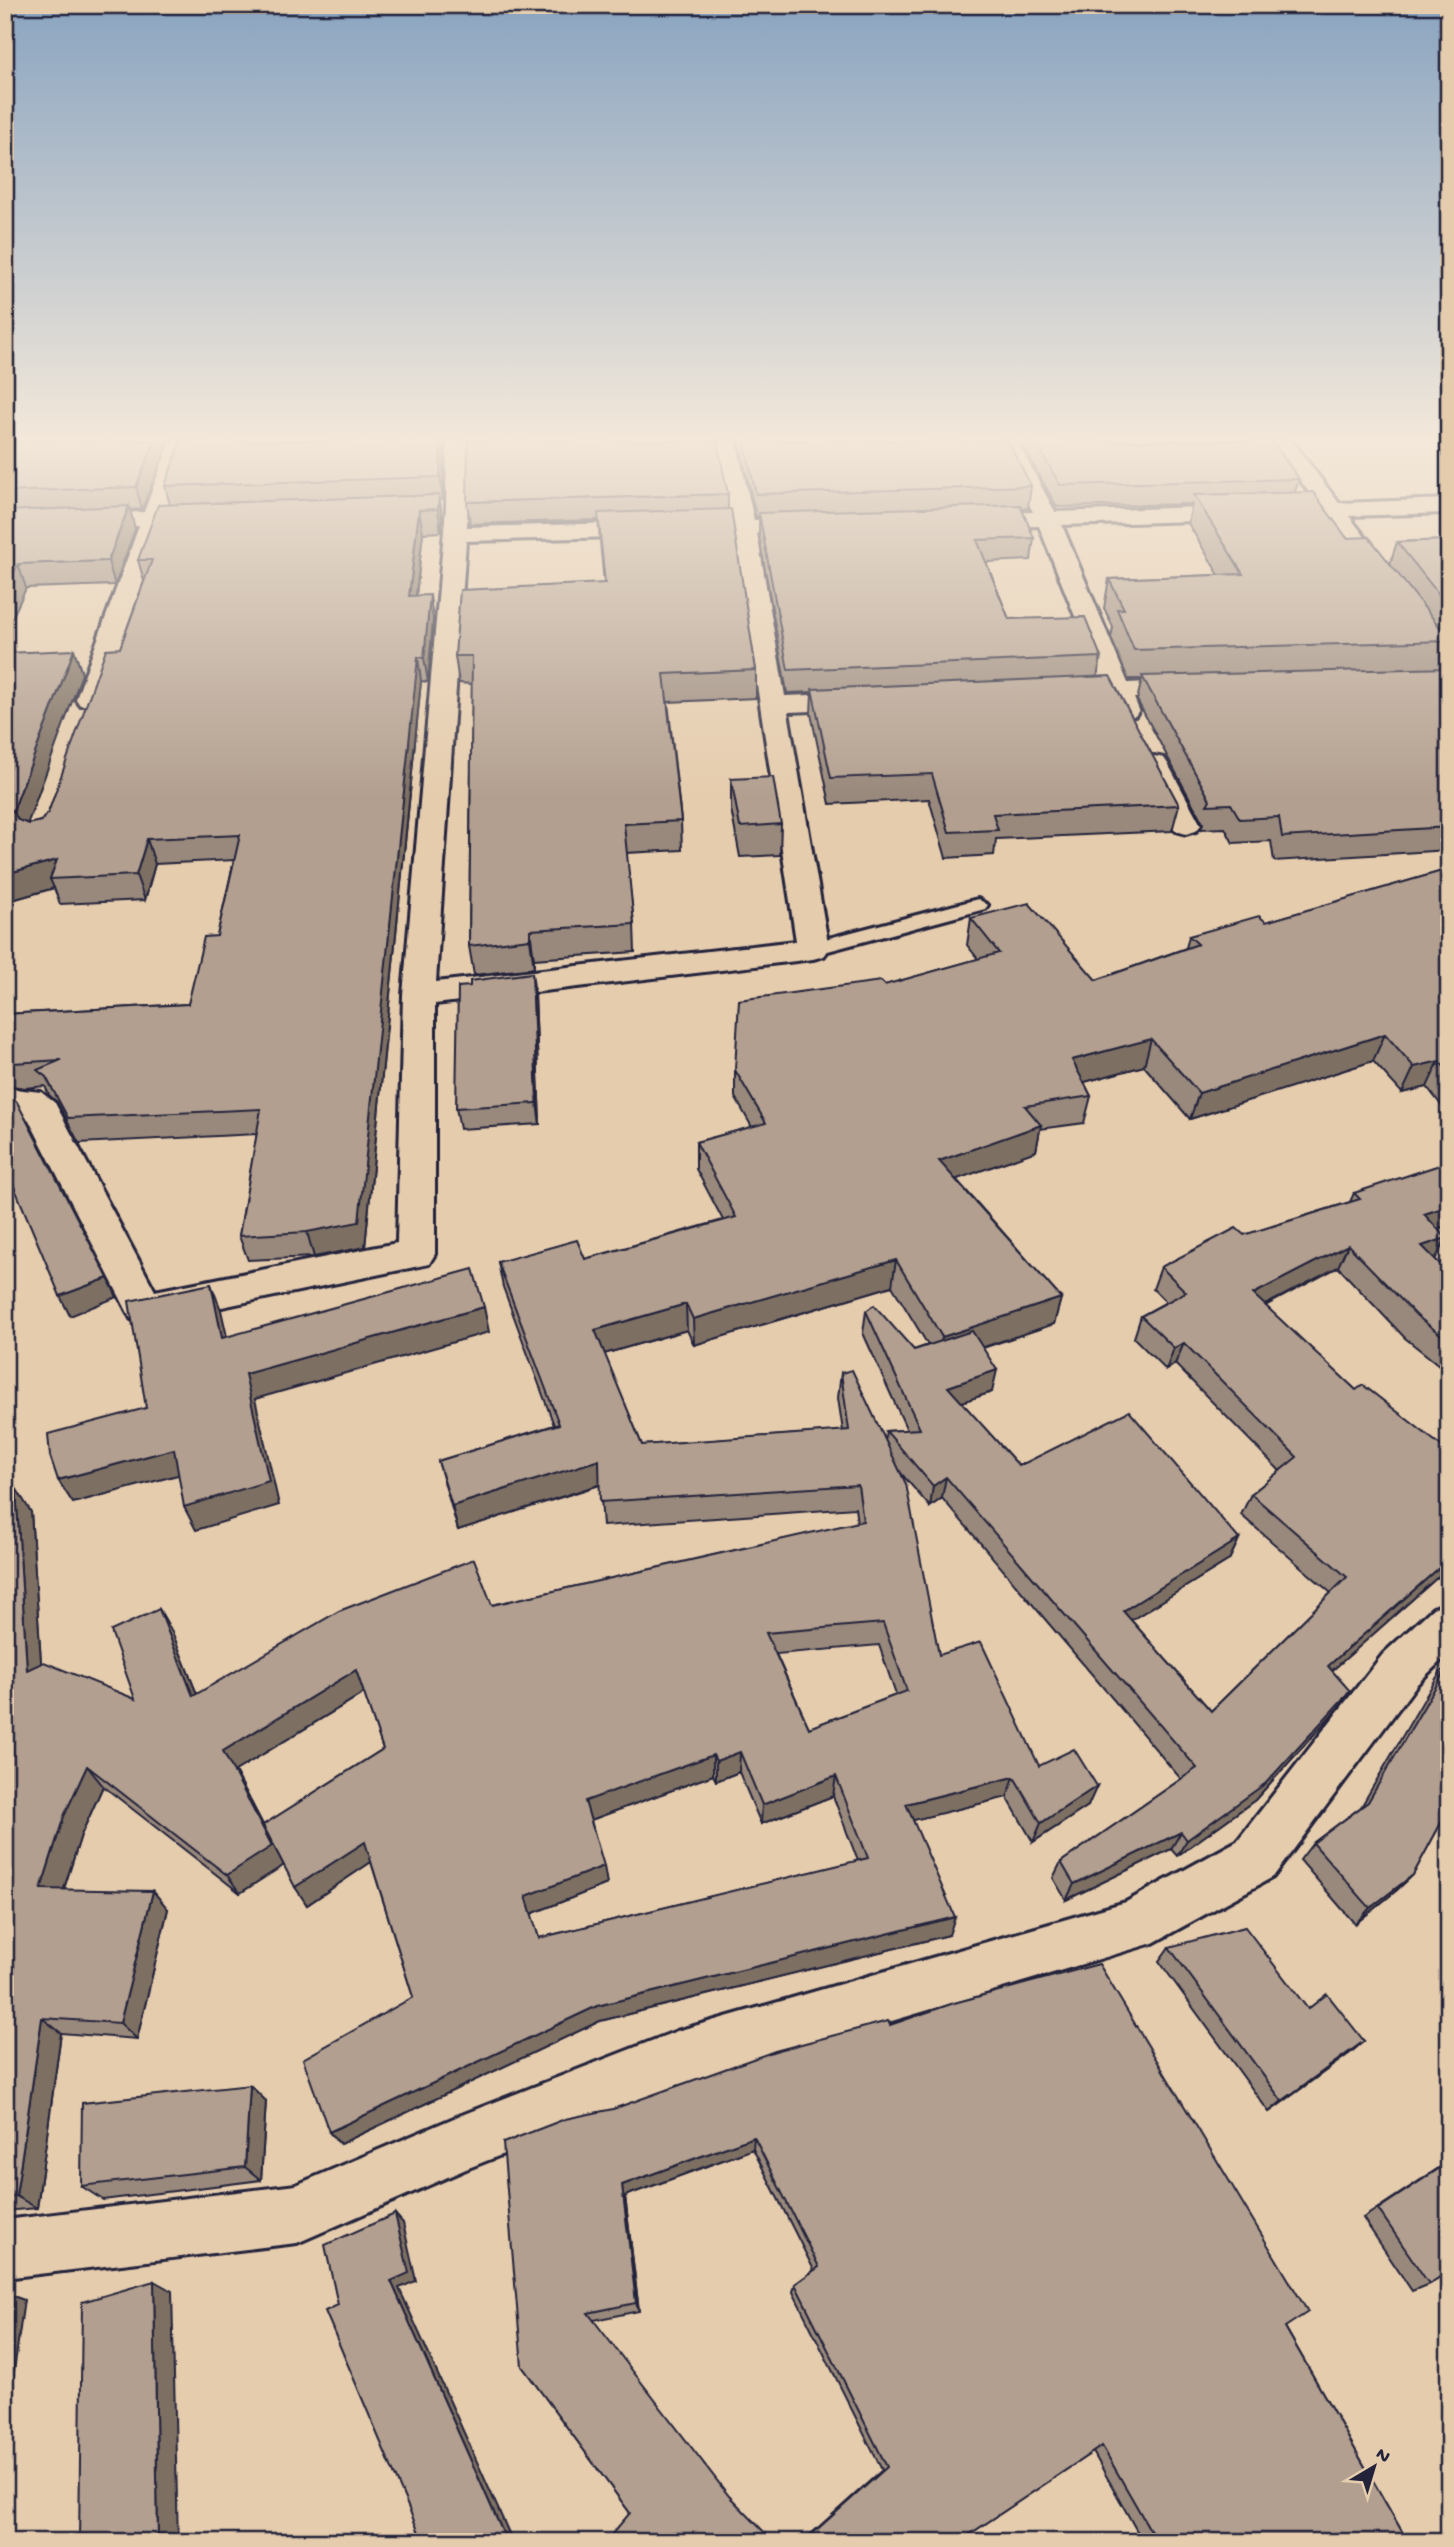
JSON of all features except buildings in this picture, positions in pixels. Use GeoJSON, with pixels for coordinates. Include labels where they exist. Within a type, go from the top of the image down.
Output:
{"type":"FeatureCollection","features":[{"type":"Feature","properties":{"kind":"street"},"geometry":{"type":"LineString","coordinates":[[81,722],[138,560]]}},
{"type":"Feature","properties":{"kind":"street"},"geometry":{"type":"LineString","coordinates":[[5,1100],[29,1101],[43,1112],[145,1308],[416,1254],[419,995],[444,560]]}},
{"type":"Feature","properties":{"kind":"street"},"geometry":{"type":"LineString","coordinates":[[419,995],[813,950],[749,560]]}},
{"type":"Feature","properties":{"kind":"street"},"geometry":{"type":"LineString","coordinates":[[1064,560],[1116,690],[1186,825]]}},
{"type":"Feature","properties":{"kind":"street"},"geometry":{"type":"LineString","coordinates":[[1368,560],[1444,675]]}},
{"type":"Feature","properties":{"kind":"street"},"geometry":{"type":"LineString","coordinates":[[1047,693],[1213,688]]}},
{"type":"Feature","properties":{"kind":"street"},"geometry":{"type":"LineString","coordinates":[[773,705],[883,701]]}},
{"type":"Feature","properties":{"kind":"street"},"geometry":{"type":"LineString","coordinates":[[5,2249],[297,2214],[454,2146],[677,2058],[1135,1925],[1255,1859],[1400,1669],[1449,1623]]}},
{"type":"Feature","properties":{"kind":"lane"},"geometry":{"type":"LineString","coordinates":[[813,950],[978,905]]}}]}
